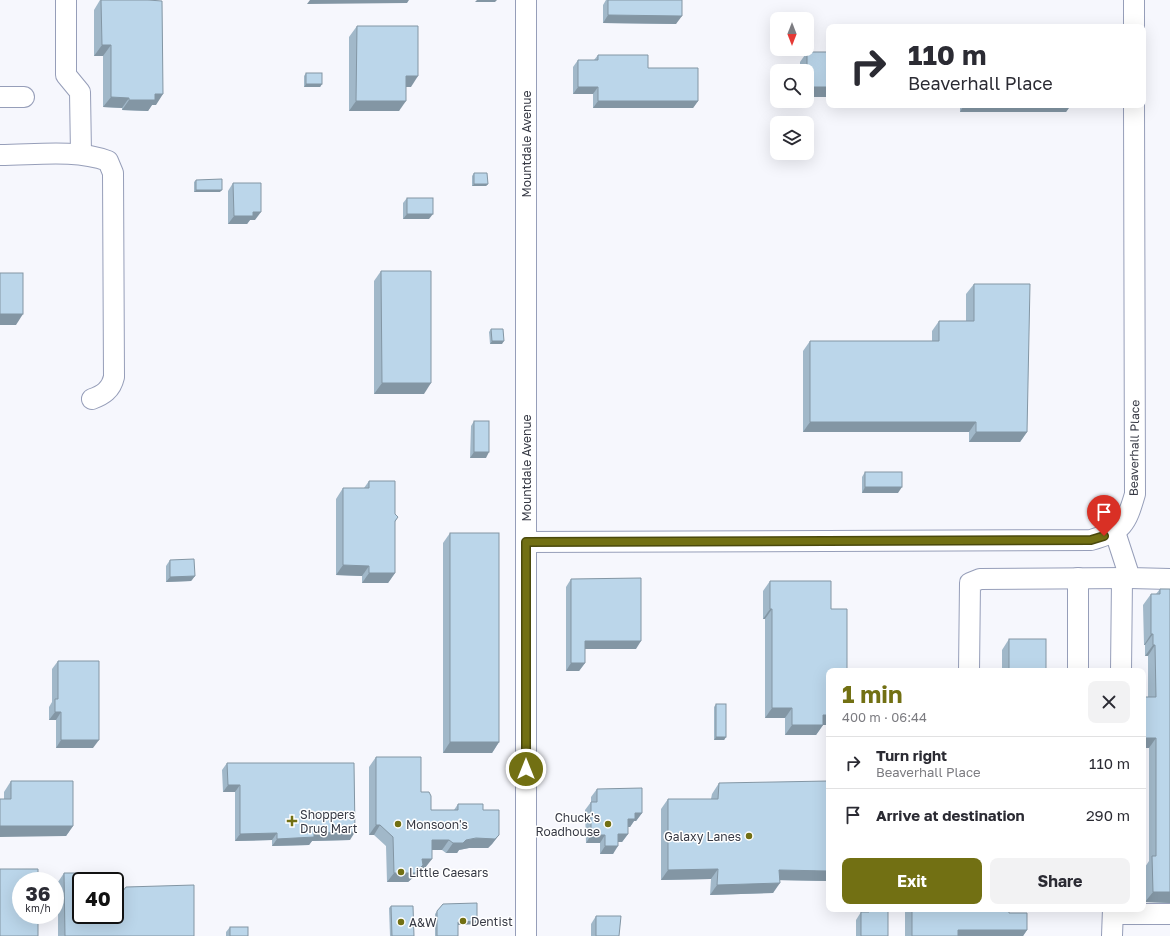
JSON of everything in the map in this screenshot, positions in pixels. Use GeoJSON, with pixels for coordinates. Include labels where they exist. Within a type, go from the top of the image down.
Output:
{"type":"FeatureCollection","features":[{"type":"Feature","properties":{"kind":"street"},"geometry":{"type":"LineString","coordinates":[[66,0],[66,75],[80,92],[80,154]]}},
{"type":"Feature","properties":{"kind":"street","name":"Mountdale Avenue"},"geometry":{"type":"LineString","coordinates":[[526,0],[526,936]]}},
{"type":"Feature","properties":{"kind":"street"},"geometry":{"type":"LineString","coordinates":[[1134,0],[1134,24]]}},
{"type":"Feature","properties":{"kind":"street"},"geometry":{"type":"LineString","coordinates":[[0,97],[24,97]]}},
{"type":"Feature","properties":{"kind":"street","name":"Beaverhall Place"},"geometry":{"type":"LineString","coordinates":[[1115,532],[1124,524],[1130,513],[1135,494],[1134,108]]}},
{"type":"Feature","properties":{"kind":"street"},"geometry":{"type":"LineString","coordinates":[[0,155],[80,154],[96,156],[108,161],[113,173],[114,377],[112,385],[106,392],[92,399]]}},
{"type":"Feature","properties":{"kind":"street"},"geometry":{"type":"LineString","coordinates":[[526,542],[1091,540],[1115,532],[1126,578],[1121,668]]}},
{"type":"Feature","properties":{"kind":"street"},"geometry":{"type":"LineString","coordinates":[[1078,578],[1078,668]]}},
{"type":"Feature","properties":{"kind":"street"},"geometry":{"type":"LineString","coordinates":[[968,668],[970,583],[980,579],[1170,579]]}},
{"type":"Feature","properties":{"kind":"street"},"geometry":{"type":"LineString","coordinates":[[1112,936],[1113,912]]}},
{"type":"Feature","properties":{"kind":"street"},"geometry":{"type":"LineString","coordinates":[[1132,912],[1170,914]]}},
{"type":"Feature","properties":{"kind":"building"},"geometry":{"type":"Polygon","coordinates":[[[101,0],[162,1],[163,94],[155,94],[155,100],[129,100],[129,98],[111,97],[111,45],[102,45],[101,0]]]}},
{"type":"Feature","properties":{"kind":"building"},"geometry":{"type":"Polygon","coordinates":[[[608,0],[682,0],[682,16],[608,15],[608,0]]]}},
{"type":"Feature","properties":{"kind":"building"},"geometry":{"type":"Polygon","coordinates":[[[357,26],[418,26],[418,76],[406,76],[406,101],[356,101],[357,26]]]}},
{"type":"Feature","properties":{"kind":"building"},"geometry":{"type":"Polygon","coordinates":[[[814,52],[826,52],[826,87],[814,87],[814,64],[807,64],[807,56],[814,56],[814,52]]]}},
{"type":"Feature","properties":{"kind":"building"},"geometry":{"type":"Polygon","coordinates":[[[598,55],[648,55],[648,68],[698,68],[698,101],[598,101],[598,87],[578,87],[578,60],[598,60],[598,55]]]}},
{"type":"Feature","properties":{"kind":"building"},"geometry":{"type":"Polygon","coordinates":[[[306,73],[322,73],[322,84],[306,84],[306,73]]]}},
{"type":"Feature","properties":{"kind":"building"},"geometry":{"type":"Polygon","coordinates":[[[474,173],[487,173],[488,184],[474,184],[474,173]]]}},
{"type":"Feature","properties":{"kind":"building"},"geometry":{"type":"Polygon","coordinates":[[[222,179],[222,190],[196,190],[196,180],[222,179]]]}},
{"type":"Feature","properties":{"kind":"building"},"geometry":{"type":"Polygon","coordinates":[[[233,183],[261,183],[261,212],[253,212],[253,216],[234,216],[233,183]]]}},
{"type":"Feature","properties":{"kind":"building"},"geometry":{"type":"Polygon","coordinates":[[[407,198],[433,198],[433,214],[407,214],[407,198]]]}},
{"type":"Feature","properties":{"kind":"building"},"geometry":{"type":"Polygon","coordinates":[[[381,271],[431,271],[431,383],[382,383],[381,271]]]}},
{"type":"Feature","properties":{"kind":"building"},"geometry":{"type":"Polygon","coordinates":[[[0,273],[23,273],[23,314],[0,314],[0,273]]]}},
{"type":"Feature","properties":{"kind":"building"},"geometry":{"type":"Polygon","coordinates":[[[974,284],[1030,284],[1027,432],[976,432],[976,422],[810,422],[810,341],[939,341],[939,321],[974,321],[974,284]]]}},
{"type":"Feature","properties":{"kind":"building"},"geometry":{"type":"Polygon","coordinates":[[[491,329],[503,329],[504,341],[492,341],[491,329]]]}},
{"type":"Feature","properties":{"kind":"building"},"geometry":{"type":"Polygon","coordinates":[[[474,421],[489,421],[489,452],[474,452],[474,421]]]}},
{"type":"Feature","properties":{"kind":"building"},"geometry":{"type":"Polygon","coordinates":[[[865,472],[902,472],[902,487],[865,487],[865,472]]]}},
{"type":"Feature","properties":{"kind":"building"},"geometry":{"type":"Polygon","coordinates":[[[369,481],[395,481],[395,514],[398,517],[395,521],[395,573],[369,573],[369,566],[343,565],[343,488],[369,488],[369,481]]]}},
{"type":"Feature","properties":{"kind":"building"},"geometry":{"type":"Polygon","coordinates":[[[450,533],[499,533],[499,742],[450,742],[450,533]]]}},
{"type":"Feature","properties":{"kind":"building"},"geometry":{"type":"Polygon","coordinates":[[[194,559],[195,576],[170,577],[170,560],[194,559]]]}},
{"type":"Feature","properties":{"kind":"building"},"geometry":{"type":"Polygon","coordinates":[[[641,578],[641,641],[585,641],[585,663],[571,663],[571,579],[641,578]]]}},
{"type":"Feature","properties":{"kind":"building"},"geometry":{"type":"Polygon","coordinates":[[[770,581],[831,581],[831,609],[847,609],[847,668],[826,668],[826,715],[823,715],[823,725],[792,725],[792,708],[772,708],[772,609],[770,609],[770,581]]]}},
{"type":"Feature","properties":{"kind":"building"},"geometry":{"type":"Polygon","coordinates":[[[1160,589],[1170,589],[1170,892],[1153,892],[1152,856],[1156,856],[1156,738],[1146,738],[1146,697],[1156,697],[1155,645],[1153,645],[1153,634],[1151,634],[1151,594],[1160,594],[1160,589]]]}},
{"type":"Feature","properties":{"kind":"building"},"geometry":{"type":"Polygon","coordinates":[[[1009,639],[1046,639],[1046,668],[1009,668],[1009,639]]]}},
{"type":"Feature","properties":{"kind":"building"},"geometry":{"type":"Polygon","coordinates":[[[58,661],[99,661],[99,740],[61,740],[61,712],[55,712],[55,699],[58,699],[58,661]]]}},
{"type":"Feature","properties":{"kind":"building"},"geometry":{"type":"Polygon","coordinates":[[[716,704],[726,704],[726,737],[716,737],[716,704]]]}},
{"type":"Feature","properties":{"kind":"building"},"geometry":{"type":"Polygon","coordinates":[[[376,757],[421,757],[421,792],[429,792],[431,796],[431,810],[458,810],[458,804],[483,804],[483,810],[499,810],[499,835],[495,839],[476,838],[466,840],[463,843],[453,843],[449,840],[432,840],[432,859],[422,859],[423,865],[415,873],[394,873],[393,837],[380,825],[376,825],[376,757]]]}},
{"type":"Feature","properties":{"kind":"building","name":"Shoppers Drug Mart"},"geometry":{"type":"Polygon","coordinates":[[[227,763],[354,763],[355,832],[314,833],[314,837],[277,839],[277,833],[240,834],[240,785],[228,785],[227,763]]]}},
{"type":"Feature","properties":{"kind":"building"},"geometry":{"type":"Polygon","coordinates":[[[11,781],[73,781],[73,826],[0,826],[0,799],[11,799],[11,781]]]}},
{"type":"Feature","properties":{"kind":"building"},"geometry":{"type":"Polygon","coordinates":[[[826,781],[826,871],[779,870],[780,883],[717,885],[718,869],[668,870],[668,799],[718,799],[719,783],[826,781]]]}},
{"type":"Feature","properties":{"kind":"building","name":"Chuck's Roadhouse"},"geometry":{"type":"Polygon","coordinates":[[[642,788],[642,813],[635,813],[635,819],[628,819],[628,834],[618,834],[618,846],[605,846],[605,835],[591,835],[591,802],[597,802],[597,789],[642,788]]]}},
{"type":"Feature","properties":{"kind":"building"},"geometry":{"type":"Polygon","coordinates":[[[0,869],[38,869],[38,872],[12,872],[12,924],[38,924],[38,936],[0,936],[0,869]]]}},
{"type":"Feature","properties":{"kind":"building"},"geometry":{"type":"Polygon","coordinates":[[[64,873],[72,873],[72,924],[124,924],[124,890],[126,887],[194,885],[194,936],[65,936],[64,873]]]}},
{"type":"Feature","properties":{"kind":"building"},"geometry":{"type":"Polygon","coordinates":[[[477,903],[477,921],[458,922],[458,936],[437,936],[437,911],[443,904],[477,903]]]}},
{"type":"Feature","properties":{"kind":"building","name":"A&W"},"geometry":{"type":"Polygon","coordinates":[[[391,906],[413,906],[414,936],[392,936],[391,906]]]}},
{"type":"Feature","properties":{"kind":"building"},"geometry":{"type":"Polygon","coordinates":[[[861,912],[888,912],[888,936],[861,936],[861,912]]]}},
{"type":"Feature","properties":{"kind":"building"},"geometry":{"type":"Polygon","coordinates":[[[912,912],[1027,913],[1027,930],[958,930],[958,936],[912,936],[912,912]]]}},
{"type":"Feature","properties":{"kind":"building"},"geometry":{"type":"Polygon","coordinates":[[[596,916],[621,916],[619,936],[596,936],[596,916]]]}},
{"type":"Feature","properties":{"kind":"building"},"geometry":{"type":"Polygon","coordinates":[[[230,927],[248,927],[248,936],[230,936],[230,927]]]}},
{"type":"Feature","properties":{"kind":"place","name":"Shoppers Drug Mart"},"geometry":{"type":"Point","coordinates":[292,821]}},
{"type":"Feature","properties":{"kind":"place","name":"Monsoon's"},"geometry":{"type":"Point","coordinates":[398,824]}},
{"type":"Feature","properties":{"kind":"place","name":"Chuck's Roadhouse"},"geometry":{"type":"Point","coordinates":[608,824]}},
{"type":"Feature","properties":{"kind":"place","name":"Galaxy Lanes"},"geometry":{"type":"Point","coordinates":[749,836]}},
{"type":"Feature","properties":{"kind":"place","name":"Little Caesars"},"geometry":{"type":"Point","coordinates":[401,872]}},
{"type":"Feature","properties":{"kind":"place","name":"Dentist"},"geometry":{"type":"Point","coordinates":[463,921]}},
{"type":"Feature","properties":{"kind":"place","name":"A&W"},"geometry":{"type":"Point","coordinates":[401,922]}},
{"type":"Feature","properties":{"kind":"route"},"geometry":{"type":"LineString","coordinates":[[526,769],[526,542],[1091,540],[1104,536]]}}]}
